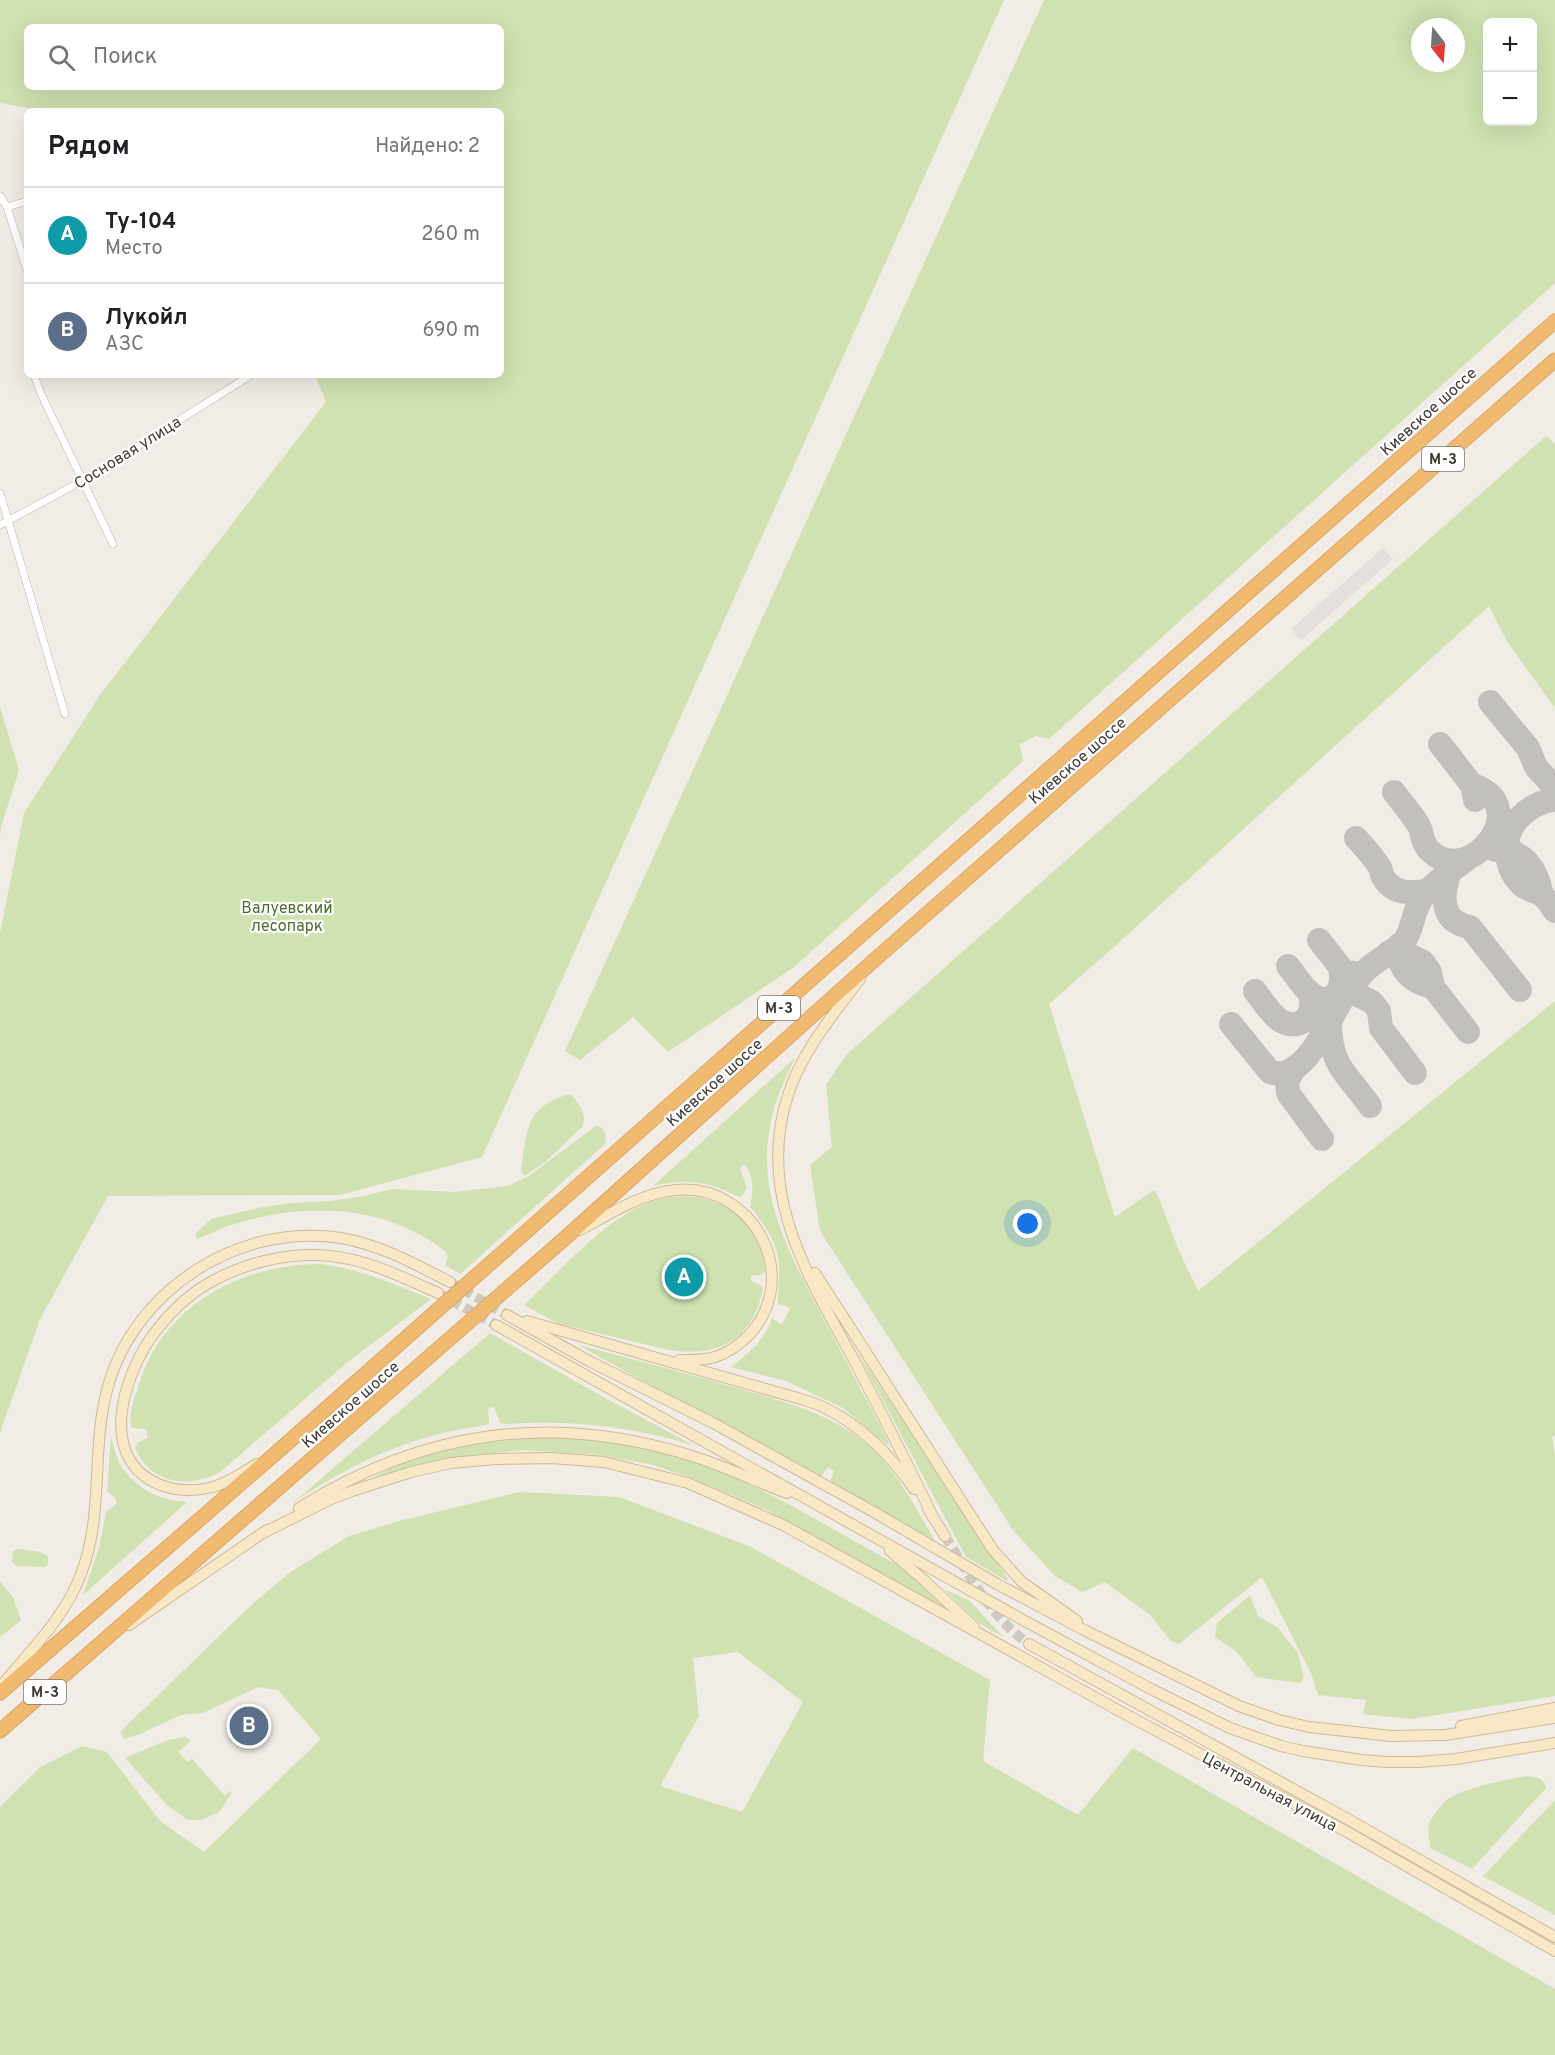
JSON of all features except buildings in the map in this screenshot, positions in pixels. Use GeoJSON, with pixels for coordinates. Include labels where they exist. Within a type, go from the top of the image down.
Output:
{"type":"FeatureCollection","features":[{"type":"Feature","properties":{"kind":"highway","name":"Киевское шоссе"},"geometry":{"type":"LineString","coordinates":[[0,1693],[276,1453],[1555,321]]}},
{"type":"Feature","properties":{"kind":"highway","name":"Киевское шоссе"},"geometry":{"type":"LineString","coordinates":[[0,1731],[564,1239],[871,963],[1555,360]]}},
{"type":"Feature","properties":{"kind":"main road"},"geometry":{"type":"LineString","coordinates":[[871,963],[803,1059],[786,1101],[778,1141],[777,1173],[782,1201],[794,1240],[815,1288],[903,1454],[932,1515]]}},
{"type":"Feature","properties":{"kind":"main road"},"geometry":{"type":"LineString","coordinates":[[564,1239],[639,1199],[678,1190],[717,1195],[733,1204],[752,1221],[764,1242],[771,1271],[770,1296],[761,1319],[742,1342],[724,1354],[699,1360],[666,1360]]}},
{"type":"Feature","properties":{"kind":"main road"},"geometry":{"type":"LineString","coordinates":[[0,1688],[60,1614],[81,1575],[92,1531],[98,1436],[106,1390],[123,1349],[139,1323],[162,1296],[192,1272],[230,1252],[272,1240],[299,1237],[341,1238],[376,1247],[450,1282]]}},
{"type":"Feature","properties":{"kind":"main road"},"geometry":{"type":"LineString","coordinates":[[794,1240],[993,1550],[1007,1567],[1028,1586],[1099,1637]]}},
{"type":"Feature","properties":{"kind":"main road"},"geometry":{"type":"LineString","coordinates":[[276,1453],[219,1485],[201,1489],[183,1490],[166,1487],[150,1480],[135,1467],[125,1450],[122,1438],[124,1399],[140,1356],[152,1336],[168,1317],[194,1293],[230,1272],[270,1260],[304,1256],[330,1256],[354,1260],[383,1269],[438,1293]]}},
{"type":"Feature","properties":{"kind":"main road"},"geometry":{"type":"LineString","coordinates":[[945,1536],[905,1476],[888,1456],[827,1408],[507,1315],[589,1361],[715,1424],[872,1511],[997,1584],[1239,1706],[1279,1720],[1309,1727],[1391,1736],[1445,1735],[1555,1718]]}},
{"type":"Feature","properties":{"kind":"main road"},"geometry":{"type":"LineString","coordinates":[[496,1325],[1023,1620],[1230,1728],[1281,1746],[1361,1760],[1418,1762],[1555,1743]]}},
{"type":"Feature","properties":{"kind":"main road"},"geometry":{"type":"LineString","coordinates":[[93,1650],[263,1533],[329,1491],[384,1464],[457,1441],[515,1433],[575,1433],[628,1439],[692,1455],[816,1503]]}},
{"type":"Feature","properties":{"kind":"main road"},"geometry":{"type":"LineString","coordinates":[[263,1533],[344,1494],[411,1472],[495,1459],[552,1458],[603,1462],[688,1483],[783,1525],[983,1636]]}},
{"type":"Feature","properties":{"kind":"main road"},"geometry":{"type":"LineString","coordinates":[[867,1533],[925,1581],[983,1636]]}},
{"type":"Feature","properties":{"kind":"main road","name":"Центральная улица"},"geometry":{"type":"LineString","coordinates":[[983,1636],[1349,1833],[1555,1951]]}},
{"type":"Feature","properties":{"kind":"main road","name":"Центральная улица"},"geometry":{"type":"LineString","coordinates":[[1029,1644],[1333,1811],[1555,1937]]}},
{"type":"Feature","properties":{"kind":"main road"},"geometry":{"type":"LineString","coordinates":[[1426,1736],[1458,1726],[1555,1708]]}},
{"type":"Feature","properties":{"kind":"street"},"geometry":{"type":"LineString","coordinates":[[0,196],[7,207],[24,261]]}},
{"type":"Feature","properties":{"kind":"street"},"geometry":{"type":"LineString","coordinates":[[7,207],[24,202]]}},
{"type":"Feature","properties":{"kind":"street"},"geometry":{"type":"LineString","coordinates":[[35,378],[113,544]]}},
{"type":"Feature","properties":{"kind":"street","name":"Сосновая улица"},"geometry":{"type":"LineString","coordinates":[[0,525],[82,481],[246,378]]}},
{"type":"Feature","properties":{"kind":"street"},"geometry":{"type":"LineString","coordinates":[[0,493],[65,714]]}},
{"type":"Feature","properties":{"kind":"green space","name":"Валуевский лесопарк"},"geometry":{"type":"Polygon","coordinates":[[[0,0],[1004,0],[482,1157],[340,1195],[108,1196],[40,1319],[0,1433],[0,933],[24,813],[100,695],[326,402],[316,378],[504,378],[504,108],[28,108],[0,103],[0,0]]]}},
{"type":"Feature","properties":{"kind":"green space"},"geometry":{"type":"Polygon","coordinates":[[[1044,0],[1555,0],[1555,283],[1049,739],[1036,736],[1020,744],[1023,761],[794,967],[668,1052],[633,1017],[580,1060],[565,1051],[1044,0]]]}},
{"type":"Feature","properties":{"kind":"green space"},"geometry":{"type":"Polygon","coordinates":[[[1546,436],[1555,444],[1555,708],[1508,643],[1489,606],[1049,1004],[1115,1217],[1154,1190],[1198,1291],[1555,1001],[1555,1436],[1552,1437],[1555,1455],[1555,1696],[1411,1719],[1363,1714],[1366,1700],[1318,1695],[1311,1673],[1262,1577],[1179,1644],[1171,1641],[1150,1615],[1105,1582],[1082,1592],[1055,1576],[1013,1530],[820,1231],[810,1165],[832,1147],[826,1085],[847,1054],[1546,436]]]}},
{"type":"Feature","properties":{"kind":"green space"},"geometry":{"type":"Polygon","coordinates":[[[0,707],[19,770],[0,836],[0,707]]]}},
{"type":"Feature","properties":{"kind":"green space"},"geometry":{"type":"Polygon","coordinates":[[[796,1057],[779,1094],[770,1128],[767,1160],[770,1191],[778,1222],[790,1252],[887,1439],[889,1444],[887,1445],[843,1408],[786,1381],[731,1367],[761,1339],[772,1318],[782,1325],[790,1308],[778,1304],[778,1258],[769,1234],[750,1207],[752,1184],[748,1169],[744,1164],[740,1168],[747,1188],[741,1197],[698,1183],[680,1182],[653,1186],[796,1057]]]}},
{"type":"Feature","properties":{"kind":"green space"},"geometry":{"type":"Polygon","coordinates":[[[570,1094],[583,1112],[583,1126],[544,1163],[524,1176],[521,1170],[527,1132],[536,1113],[555,1099],[570,1094]]]}},
{"type":"Feature","properties":{"kind":"green space"},"geometry":{"type":"Polygon","coordinates":[[[597,1125],[605,1133],[605,1144],[460,1274],[445,1265],[448,1256],[445,1251],[421,1235],[396,1223],[342,1211],[314,1210],[286,1213],[231,1225],[197,1239],[195,1234],[211,1219],[290,1203],[331,1201],[391,1189],[454,1192],[508,1186],[529,1176],[597,1125]]]}},
{"type":"Feature","properties":{"kind":"green space"},"geometry":{"type":"Polygon","coordinates":[[[684,1196],[714,1202],[740,1217],[750,1228],[763,1255],[765,1271],[762,1275],[751,1276],[751,1281],[763,1288],[758,1306],[742,1332],[731,1341],[703,1351],[669,1350],[559,1324],[524,1305],[580,1250],[612,1223],[648,1203],[684,1196]]]}},
{"type":"Feature","properties":{"kind":"green space"},"geometry":{"type":"Polygon","coordinates":[[[322,1264],[364,1274],[431,1299],[349,1361],[220,1472],[208,1477],[183,1481],[160,1476],[151,1469],[135,1448],[138,1442],[147,1438],[147,1429],[132,1428],[131,1411],[151,1356],[167,1332],[187,1311],[210,1294],[236,1281],[292,1266],[322,1264]]]}},
{"type":"Feature","properties":{"kind":"green space"},"geometry":{"type":"Polygon","coordinates":[[[490,1333],[695,1446],[648,1434],[601,1426],[553,1423],[505,1424],[500,1423],[494,1407],[488,1408],[489,1424],[423,1438],[384,1452],[329,1480],[294,1502],[490,1333]]]}},
{"type":"Feature","properties":{"kind":"green space"},"geometry":{"type":"Polygon","coordinates":[[[578,1345],[768,1397],[803,1408],[836,1423],[878,1454],[905,1489],[935,1541],[830,1482],[834,1471],[828,1467],[821,1477],[817,1477],[578,1345]]]}},
{"type":"Feature","properties":{"kind":"green space"},"geometry":{"type":"Polygon","coordinates":[[[856,1350],[1008,1579],[1007,1581],[966,1557],[856,1350]]]}},
{"type":"Feature","properties":{"kind":"green space"},"geometry":{"type":"Polygon","coordinates":[[[111,1437],[120,1464],[132,1480],[158,1496],[187,1502],[83,1595],[99,1548],[106,1512],[117,1503],[107,1491],[111,1437]]]}},
{"type":"Feature","properties":{"kind":"green space"},"geometry":{"type":"Polygon","coordinates":[[[572,1438],[647,1447],[726,1472],[908,1571],[953,1613],[767,1510],[692,1478],[653,1465],[599,1455],[523,1450],[448,1458],[373,1478],[392,1468],[433,1453],[499,1441],[572,1438]]]}},
{"type":"Feature","properties":{"kind":"green space"},"geometry":{"type":"Polygon","coordinates":[[[519,1492],[619,1497],[749,1546],[990,1680],[983,1761],[1078,1815],[1133,1748],[1555,1989],[1555,2055],[0,2055],[0,1807],[39,1768],[82,1746],[107,1752],[160,1821],[204,1852],[321,1739],[278,1690],[258,1687],[203,1713],[181,1715],[140,1734],[124,1739],[120,1732],[247,1609],[289,1573],[349,1536],[403,1520],[519,1492]],[[738,1652],[693,1658],[699,1716],[660,1786],[742,1812],[803,1702],[738,1652]]]}},
{"type":"Feature","properties":{"kind":"green space"},"geometry":{"type":"Polygon","coordinates":[[[18,1549],[40,1552],[48,1556],[46,1567],[17,1566],[12,1562],[13,1551],[18,1549]]]}},
{"type":"Feature","properties":{"kind":"green space"},"geometry":{"type":"Polygon","coordinates":[[[0,1581],[13,1597],[21,1620],[0,1637],[0,1581]]]}},
{"type":"Feature","properties":{"kind":"green space"},"geometry":{"type":"Polygon","coordinates":[[[944,1589],[970,1601],[1004,1638],[979,1623],[944,1589]]]}},
{"type":"Feature","properties":{"kind":"green space"},"geometry":{"type":"Polygon","coordinates":[[[1250,1595],[1258,1616],[1278,1628],[1298,1653],[1304,1678],[1300,1683],[1256,1677],[1237,1652],[1215,1637],[1217,1623],[1250,1595]]]}},
{"type":"Feature","properties":{"kind":"green space"},"geometry":{"type":"Polygon","coordinates":[[[184,1737],[191,1740],[179,1752],[187,1762],[192,1759],[224,1795],[231,1791],[232,1793],[219,1812],[201,1820],[188,1820],[168,1806],[125,1758],[168,1740],[184,1737]]]}},
{"type":"Feature","properties":{"kind":"green space"},"geometry":{"type":"Polygon","coordinates":[[[1527,1776],[1540,1779],[1546,1788],[1472,1869],[1430,1848],[1428,1824],[1445,1801],[1472,1788],[1527,1776]]]}},
{"type":"Feature","properties":{"kind":"green space"},"geometry":{"type":"Polygon","coordinates":[[[1555,1800],[1555,1915],[1483,1876],[1555,1800]]]}},
{"type":"Feature","properties":{"kind":"shaded area"},"geometry":{"type":"Polygon","coordinates":[[[1383,548],[1393,559],[1301,640],[1291,629],[1383,548]]]}},
{"type":"Feature","properties":{"kind":"taxiway"},"geometry":{"type":"LineString","coordinates":[[1490,702],[1528,748],[1536,767],[1555,784]]}},
{"type":"Feature","properties":{"kind":"taxiway"},"geometry":{"type":"LineString","coordinates":[[1440,744],[1472,785],[1475,800]]}},
{"type":"Feature","properties":{"kind":"taxiway"},"geometry":{"type":"LineString","coordinates":[[1394,792],[1419,826],[1427,848],[1446,860],[1462,860],[1478,852],[1490,840],[1497,825],[1498,809],[1490,795],[1472,785]]}},
{"type":"Feature","properties":{"kind":"taxiway"},"geometry":{"type":"LineString","coordinates":[[1555,800],[1535,806],[1518,819],[1507,844],[1509,862],[1517,879],[1525,888],[1543,896],[1555,911]]}},
{"type":"Feature","properties":{"kind":"taxiway"},"geometry":{"type":"LineString","coordinates":[[1356,838],[1375,860],[1383,877],[1392,887],[1404,892],[1430,890]]}},
{"type":"Feature","properties":{"kind":"taxiway"},"geometry":{"type":"LineString","coordinates":[[1495,850],[1514,853],[1528,862],[1537,877],[1542,895]]}},
{"type":"Feature","properties":{"kind":"taxiway"},"geometry":{"type":"LineString","coordinates":[[1231,1024],[1270,1072],[1282,1073],[1293,1069],[1312,1050],[1342,999],[1355,982],[1370,967],[1405,940],[1419,903],[1426,892],[1467,859]]}},
{"type":"Feature","properties":{"kind":"taxiway"},"geometry":{"type":"LineString","coordinates":[[1450,872],[1445,889],[1445,906],[1448,913],[1460,924],[1470,927],[1520,990]]}},
{"type":"Feature","properties":{"kind":"taxiway"},"geometry":{"type":"LineString","coordinates":[[1319,940],[1344,972],[1354,973]]}},
{"type":"Feature","properties":{"kind":"taxiway"},"geometry":{"type":"LineString","coordinates":[[1399,945],[1400,961],[1407,973],[1418,982],[1433,987]]}},
{"type":"Feature","properties":{"kind":"taxiway"},"geometry":{"type":"LineString","coordinates":[[1389,952],[1407,954],[1423,962],[1430,972],[1433,987],[1468,1032]]}},
{"type":"Feature","properties":{"kind":"taxiway"},"geometry":{"type":"LineString","coordinates":[[1288,966],[1309,992],[1323,999],[1329,998],[1338,990],[1340,968]]}},
{"type":"Feature","properties":{"kind":"taxiway"},"geometry":{"type":"LineString","coordinates":[[1255,991],[1277,1018],[1289,1024],[1301,1023],[1306,1019],[1311,1008],[1310,993]]}},
{"type":"Feature","properties":{"kind":"taxiway"},"geometry":{"type":"LineString","coordinates":[[1336,995],[1354,993],[1372,1002],[1379,1011],[1381,1028],[1415,1073]]}},
{"type":"Feature","properties":{"kind":"taxiway"},"geometry":{"type":"LineString","coordinates":[[1330,1021],[1336,1059],[1370,1106]]}},
{"type":"Feature","properties":{"kind":"taxiway"},"geometry":{"type":"LineString","coordinates":[[1294,1068],[1287,1083],[1288,1093],[1322,1139]]}},
{"type":"Feature","properties":{"kind":"tunnel"},"geometry":{"type":"LineString","coordinates":[[450,1282],[507,1315]]}},
{"type":"Feature","properties":{"kind":"tunnel"},"geometry":{"type":"LineString","coordinates":[[438,1293],[496,1325]]}},
{"type":"Feature","properties":{"kind":"tunnel"},"geometry":{"type":"LineString","coordinates":[[945,1536],[992,1608],[1003,1622],[1029,1644]]}},
{"type":"Feature","properties":{"kind":"place","name":"Ту-104"},"geometry":{"type":"Point","coordinates":[684,1277]}},
{"type":"Feature","properties":{"kind":"place","name":"Лукойл"},"geometry":{"type":"Point","coordinates":[249,1726]}}]}
